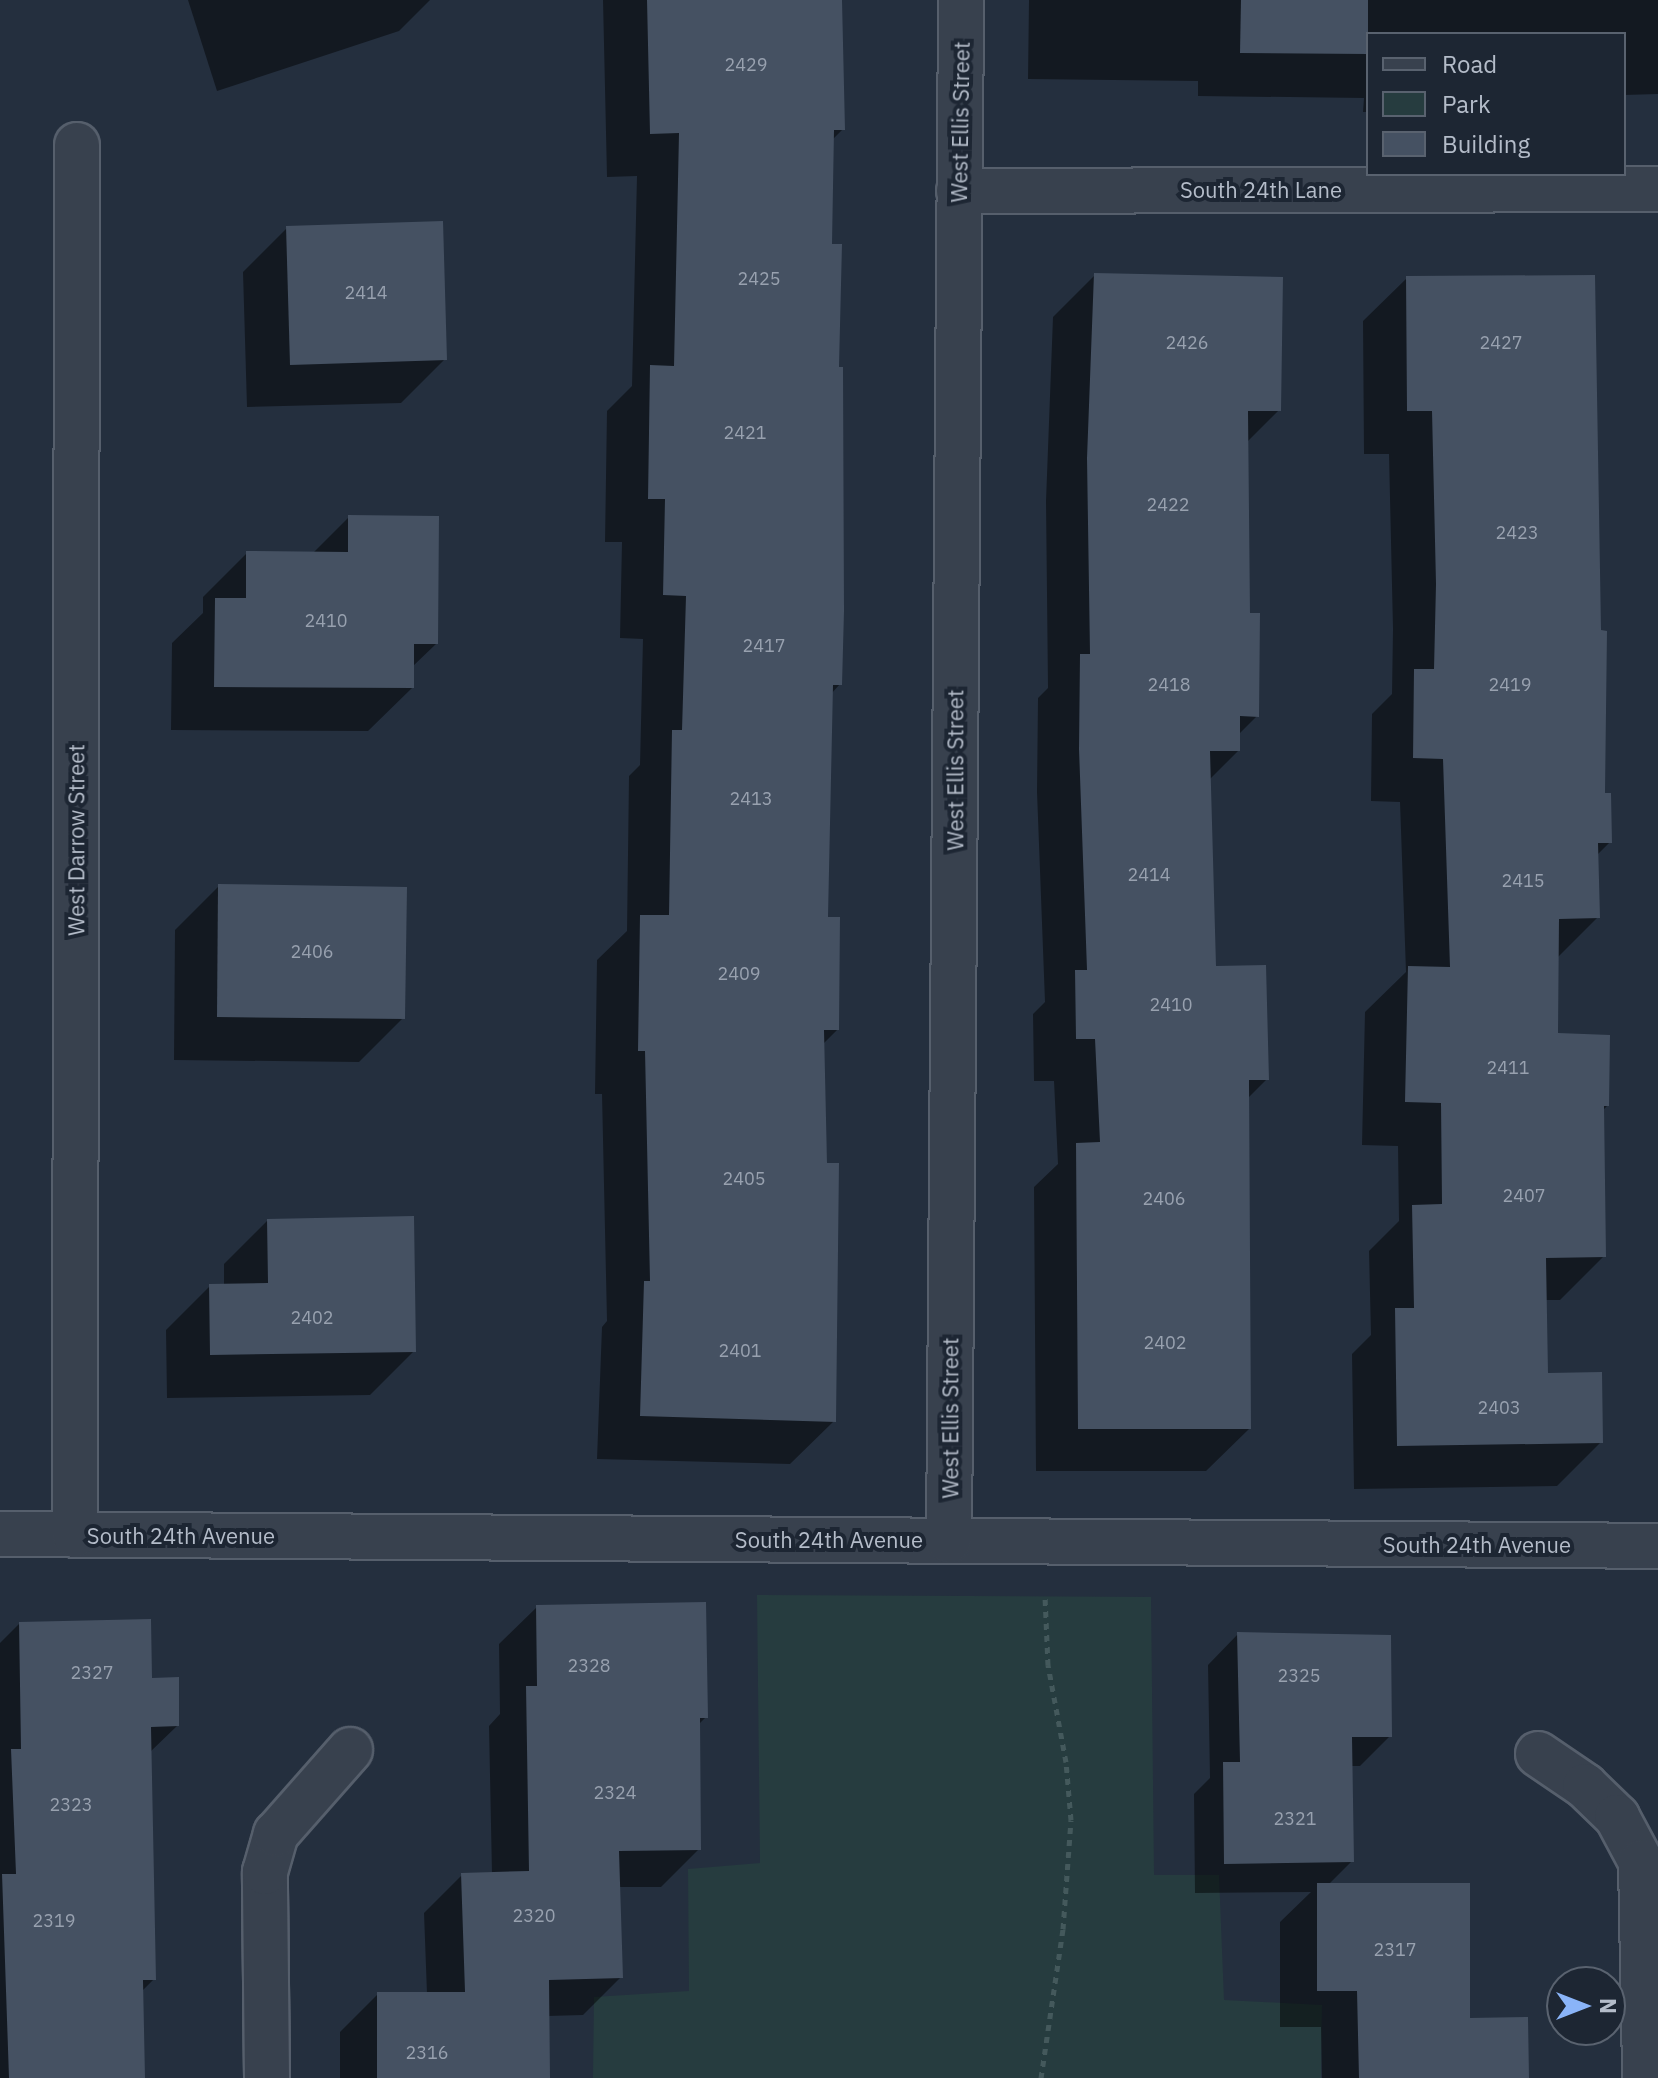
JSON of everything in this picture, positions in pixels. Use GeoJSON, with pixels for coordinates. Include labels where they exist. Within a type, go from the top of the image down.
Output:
{"type":"FeatureCollection","features":[{"type":"Feature","properties":{"kind":"street","name":"West Ellis Street"},"geometry":{"type":"LineString","coordinates":[[949,1541],[961,0]]}},
{"type":"Feature","properties":{"kind":"street","name":"West Darrow Street"},"geometry":{"type":"LineString","coordinates":[[75,1535],[77,145]]}},
{"type":"Feature","properties":{"kind":"street","name":"South 24th Lane"},"geometry":{"type":"LineString","coordinates":[[959,191],[1658,189]]}},
{"type":"Feature","properties":{"kind":"street","name":"South 24th Avenue"},"geometry":{"type":"LineString","coordinates":[[0,1534],[1658,1546]]}},
{"type":"Feature","properties":{"kind":"street"},"geometry":{"type":"LineString","coordinates":[[267,2078],[265,1872],[276,1834],[350,1750]]}},
{"type":"Feature","properties":{"kind":"street"},"geometry":{"type":"LineString","coordinates":[[1538,1754],[1585,1786],[1617,1817],[1641,1862],[1645,2078]]}},
{"type":"Feature","properties":{"kind":"path"},"geometry":{"type":"LineString","coordinates":[[1041,2078],[1063,1929],[1071,1820],[1066,1762],[1048,1665],[1043,1542]]}},
{"type":"Feature","properties":{"kind":"green space"},"geometry":{"type":"Polygon","coordinates":[[[757,1595],[1151,1597],[1154,1875],[1219,1875],[1224,2000],[1322,2005],[1321,2078],[593,2078],[594,1997],[689,1991],[688,1869],[760,1863],[757,1595]]]}},
{"type":"Feature","properties":{"kind":"building"},"geometry":{"type":"Polygon","coordinates":[[[647,0],[842,0],[845,130],[834,130],[832,244],[842,244],[839,367],[843,367],[844,611],[842,685],[833,685],[828,917],[840,917],[839,1030],[824,1030],[827,1163],[839,1163],[836,1422],[640,1416],[644,1281],[650,1281],[645,1051],[638,1051],[640,915],[669,915],[672,730],[682,730],[686,596],[663,595],[665,499],[648,499],[650,365],[674,366],[679,133],[650,134],[647,0]]]}},
{"type":"Feature","properties":{"kind":"building"},"geometry":{"type":"Polygon","coordinates":[[[1241,0],[1368,0],[1366,54],[1240,53],[1241,0]]]}},
{"type":"Feature","properties":{"kind":"building"},"geometry":{"type":"Polygon","coordinates":[[[443,221],[447,360],[290,365],[286,226],[443,221]]]}},
{"type":"Feature","properties":{"kind":"building"},"geometry":{"type":"Polygon","coordinates":[[[1094,273],[1283,277],[1281,411],[1248,411],[1250,613],[1260,613],[1259,717],[1240,716],[1240,751],[1210,751],[1216,966],[1266,965],[1269,1080],[1249,1080],[1251,1429],[1078,1429],[1076,1143],[1100,1142],[1095,1039],[1076,1039],[1075,970],[1087,970],[1079,749],[1080,654],[1090,654],[1087,458],[1094,273]]]}},
{"type":"Feature","properties":{"kind":"building"},"geometry":{"type":"Polygon","coordinates":[[[1595,275],[1601,630],[1607,631],[1605,793],[1611,793],[1612,843],[1598,843],[1600,918],[1559,919],[1558,1033],[1610,1035],[1609,1106],[1604,1106],[1606,1257],[1546,1258],[1548,1373],[1602,1372],[1603,1443],[1397,1446],[1395,1308],[1414,1308],[1412,1205],[1442,1204],[1441,1103],[1405,1102],[1408,966],[1450,967],[1443,759],[1413,758],[1414,669],[1434,669],[1436,584],[1432,411],[1407,411],[1406,276],[1595,275]]]}},
{"type":"Feature","properties":{"kind":"building"},"geometry":{"type":"Polygon","coordinates":[[[348,515],[439,516],[438,644],[414,644],[414,688],[214,687],[215,598],[246,598],[246,551],[348,552],[348,515]]]}},
{"type":"Feature","properties":{"kind":"building"},"geometry":{"type":"Polygon","coordinates":[[[218,884],[407,887],[405,1019],[217,1017],[218,884]]]}},
{"type":"Feature","properties":{"kind":"building"},"geometry":{"type":"Polygon","coordinates":[[[414,1216],[416,1352],[210,1355],[209,1284],[268,1283],[267,1219],[414,1216]]]}},
{"type":"Feature","properties":{"kind":"building"},"geometry":{"type":"Polygon","coordinates":[[[706,1602],[708,1718],[700,1718],[701,1850],[619,1851],[623,1978],[549,1980],[550,2078],[377,2078],[377,1992],[465,1992],[461,1873],[529,1871],[526,1686],[537,1686],[536,1605],[706,1602]]]}},
{"type":"Feature","properties":{"kind":"building"},"geometry":{"type":"Polygon","coordinates":[[[151,1619],[152,1678],[179,1677],[179,1726],[151,1727],[156,1980],[143,1980],[145,2078],[9,2078],[2,1874],[16,1874],[11,1749],[21,1749],[19,1622],[151,1619]]]}},
{"type":"Feature","properties":{"kind":"building"},"geometry":{"type":"Polygon","coordinates":[[[1237,1632],[1391,1635],[1392,1737],[1352,1737],[1354,1862],[1224,1864],[1223,1762],[1240,1762],[1237,1632]]]}},
{"type":"Feature","properties":{"kind":"building"},"geometry":{"type":"Polygon","coordinates":[[[1317,1883],[1470,1883],[1470,2018],[1528,2017],[1529,2078],[1359,2078],[1357,1991],[1317,1991],[1317,1883]]]}}]}
